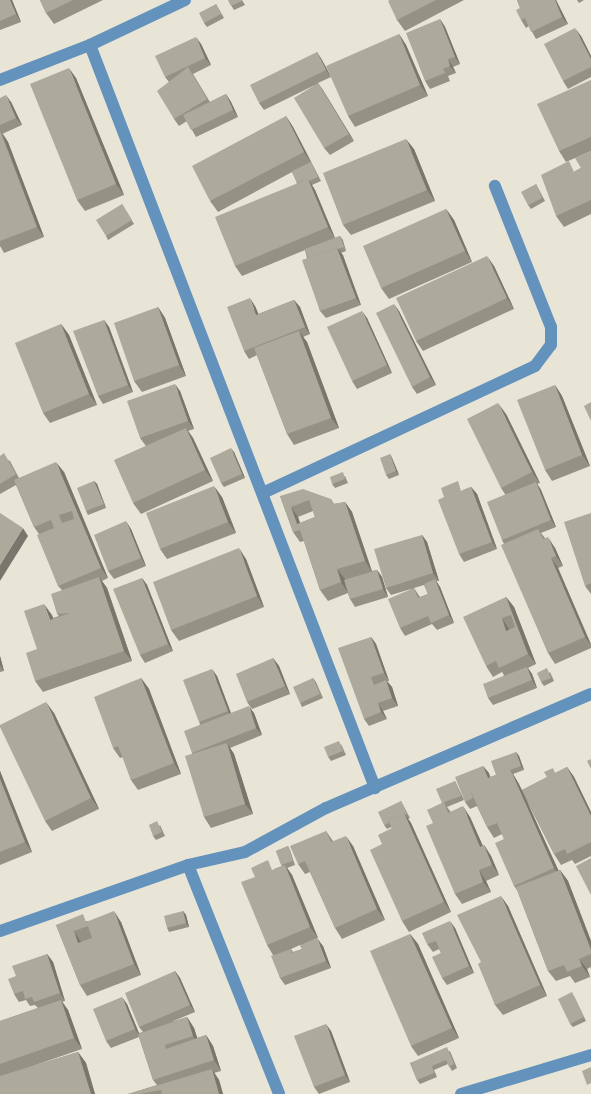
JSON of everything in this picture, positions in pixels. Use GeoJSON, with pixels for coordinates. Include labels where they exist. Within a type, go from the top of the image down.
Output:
{"type":"FeatureCollection","features":[{"type":"Feature","properties":{"kind":"street"},"geometry":{"type":"LineString","coordinates":[[0,80],[90,45],[185,0]]}},
{"type":"Feature","properties":{"kind":"street"},"geometry":{"type":"LineString","coordinates":[[90,45],[265,492],[375,788]]}},
{"type":"Feature","properties":{"kind":"street"},"geometry":{"type":"LineString","coordinates":[[265,492],[535,366],[546,352],[551,345],[551,327],[495,186]]}},
{"type":"Feature","properties":{"kind":"street"},"geometry":{"type":"LineString","coordinates":[[0,931],[188,865],[244,852],[326,808],[591,694]]}},
{"type":"Feature","properties":{"kind":"street"},"geometry":{"type":"LineString","coordinates":[[188,865],[279,1094]]}},
{"type":"Feature","properties":{"kind":"street"},"geometry":{"type":"LineString","coordinates":[[461,1094],[591,1055]]}},
{"type":"Feature","properties":{"kind":"building"},"geometry":{"type":"Polygon","coordinates":[[[0,0],[10,0],[16,14],[0,21],[0,0]]]}},
{"type":"Feature","properties":{"kind":"building"},"geometry":{"type":"Polygon","coordinates":[[[40,0],[73,0],[46,13],[40,0]]]}},
{"type":"Feature","properties":{"kind":"building"},"geometry":{"type":"Polygon","coordinates":[[[228,0],[242,0],[242,1],[231,6],[228,0]]]}},
{"type":"Feature","properties":{"kind":"building"},"geometry":{"type":"Polygon","coordinates":[[[436,0],[397,20],[388,1],[436,0]]]}},
{"type":"Feature","properties":{"kind":"building"},"geometry":{"type":"Polygon","coordinates":[[[517,0],[555,0],[562,17],[531,32],[525,18],[521,20],[516,10],[520,8],[517,0]]]}},
{"type":"Feature","properties":{"kind":"building"},"geometry":{"type":"Polygon","coordinates":[[[216,4],[221,14],[204,23],[199,13],[216,4]]]}},
{"type":"Feature","properties":{"kind":"building"},"geometry":{"type":"Polygon","coordinates":[[[440,19],[455,57],[448,59],[450,66],[443,69],[445,73],[425,81],[406,33],[440,19]]]}},
{"type":"Feature","properties":{"kind":"building"},"geometry":{"type":"Polygon","coordinates":[[[575,28],[591,59],[591,67],[563,81],[544,44],[575,28]]]}},
{"type":"Feature","properties":{"kind":"building"},"geometry":{"type":"Polygon","coordinates":[[[399,34],[420,85],[348,116],[326,66],[399,34]]]}},
{"type":"Feature","properties":{"kind":"building"},"geometry":{"type":"Polygon","coordinates":[[[196,37],[205,58],[165,77],[155,56],[196,37]]]}},
{"type":"Feature","properties":{"kind":"building"},"geometry":{"type":"Polygon","coordinates":[[[317,52],[326,70],[259,103],[250,85],[317,52]]]}},
{"type":"Feature","properties":{"kind":"building"},"geometry":{"type":"Polygon","coordinates":[[[188,67],[207,99],[174,119],[157,91],[188,67]]]}},
{"type":"Feature","properties":{"kind":"building"},"geometry":{"type":"Polygon","coordinates":[[[69,68],[116,184],[77,200],[30,84],[69,68]]]}},
{"type":"Feature","properties":{"kind":"building"},"geometry":{"type":"Polygon","coordinates":[[[591,80],[591,137],[559,151],[537,104],[591,80]]]}},
{"type":"Feature","properties":{"kind":"building"},"geometry":{"type":"Polygon","coordinates":[[[318,83],[349,134],[324,148],[294,98],[318,83]]]}},
{"type":"Feature","properties":{"kind":"building"},"geometry":{"type":"Polygon","coordinates":[[[226,94],[233,110],[191,130],[183,115],[226,94]]]}},
{"type":"Feature","properties":{"kind":"building"},"geometry":{"type":"Polygon","coordinates":[[[6,95],[16,118],[0,125],[0,98],[6,95]]]}},
{"type":"Feature","properties":{"kind":"building"},"geometry":{"type":"Polygon","coordinates":[[[286,116],[304,152],[210,201],[192,166],[286,116]]]}},
{"type":"Feature","properties":{"kind":"building"},"geometry":{"type":"Polygon","coordinates":[[[0,131],[37,227],[0,241],[0,131]]]}},
{"type":"Feature","properties":{"kind":"building"},"geometry":{"type":"Polygon","coordinates":[[[406,139],[427,190],[343,225],[323,173],[406,139]]]}},
{"type":"Feature","properties":{"kind":"building"},"geometry":{"type":"Polygon","coordinates":[[[591,151],[591,200],[556,216],[541,175],[569,161],[574,172],[581,168],[575,158],[591,151]]]}},
{"type":"Feature","properties":{"kind":"building"},"geometry":{"type":"Polygon","coordinates":[[[311,162],[318,177],[297,183],[292,171],[311,162]]]}},
{"type":"Feature","properties":{"kind":"building"},"geometry":{"type":"Polygon","coordinates":[[[308,179],[328,227],[235,266],[215,217],[308,179]]]}},
{"type":"Feature","properties":{"kind":"building"},"geometry":{"type":"Polygon","coordinates":[[[536,184],[542,198],[528,205],[521,192],[536,184]]]}},
{"type":"Feature","properties":{"kind":"building"},"geometry":{"type":"Polygon","coordinates":[[[122,204],[132,220],[106,236],[96,220],[122,204]]]}},
{"type":"Feature","properties":{"kind":"building"},"geometry":{"type":"Polygon","coordinates":[[[446,209],[465,251],[381,288],[363,246],[446,209]]]}},
{"type":"Feature","properties":{"kind":"building"},"geometry":{"type":"Polygon","coordinates":[[[340,236],[344,247],[308,258],[305,249],[340,236]]]}},
{"type":"Feature","properties":{"kind":"building"},"geometry":{"type":"Polygon","coordinates":[[[337,248],[356,298],[320,311],[302,260],[337,248]]]}},
{"type":"Feature","properties":{"kind":"building"},"geometry":{"type":"Polygon","coordinates":[[[487,256],[507,298],[416,341],[396,298],[487,256]]]}},
{"type":"Feature","properties":{"kind":"building"},"geometry":{"type":"Polygon","coordinates":[[[250,298],[256,315],[294,300],[305,327],[244,351],[227,307],[250,298]]]}},
{"type":"Feature","properties":{"kind":"building"},"geometry":{"type":"Polygon","coordinates":[[[394,304],[430,377],[412,387],[376,313],[394,304]]]}},
{"type":"Feature","properties":{"kind":"building"},"geometry":{"type":"Polygon","coordinates":[[[158,307],[179,365],[134,381],[114,323],[158,307]]]}},
{"type":"Feature","properties":{"kind":"building"},"geometry":{"type":"Polygon","coordinates":[[[362,311],[387,365],[352,381],[327,327],[362,311]]]}},
{"type":"Feature","properties":{"kind":"building"},"geometry":{"type":"Polygon","coordinates":[[[104,320],[128,385],[98,396],[73,331],[104,320]]]}},
{"type":"Feature","properties":{"kind":"building"},"geometry":{"type":"Polygon","coordinates":[[[61,324],[89,394],[43,413],[15,343],[61,324]]]}},
{"type":"Feature","properties":{"kind":"building"},"geometry":{"type":"Polygon","coordinates":[[[299,331],[331,418],[287,434],[254,348],[299,331]]]}},
{"type":"Feature","properties":{"kind":"building"},"geometry":{"type":"Polygon","coordinates":[[[175,384],[188,421],[140,438],[127,401],[175,384]]]}},
{"type":"Feature","properties":{"kind":"building"},"geometry":{"type":"Polygon","coordinates":[[[555,385],[582,455],[545,470],[517,400],[555,385]]]}},
{"type":"Feature","properties":{"kind":"building"},"geometry":{"type":"Polygon","coordinates":[[[591,402],[591,421],[584,406],[591,402]]]}},
{"type":"Feature","properties":{"kind":"building"},"geometry":{"type":"Polygon","coordinates":[[[498,403],[532,472],[501,488],[467,419],[498,403]]]}},
{"type":"Feature","properties":{"kind":"building"},"geometry":{"type":"Polygon","coordinates":[[[186,428],[205,470],[133,503],[114,460],[186,428]]]}},
{"type":"Feature","properties":{"kind":"building"},"geometry":{"type":"Polygon","coordinates":[[[231,448],[242,474],[221,483],[210,458],[231,448]]]}},
{"type":"Feature","properties":{"kind":"building"},"geometry":{"type":"Polygon","coordinates":[[[4,453],[16,474],[0,484],[0,456],[4,453]]]}},
{"type":"Feature","properties":{"kind":"building"},"geometry":{"type":"Polygon","coordinates":[[[390,454],[396,471],[386,475],[380,458],[390,454]]]}},
{"type":"Feature","properties":{"kind":"building"},"geometry":{"type":"Polygon","coordinates":[[[56,462],[101,568],[58,586],[37,535],[54,528],[51,520],[34,527],[14,480],[56,462]],[[72,511],[59,515],[62,523],[74,519],[72,511]]]}},
{"type":"Feature","properties":{"kind":"building"},"geometry":{"type":"Polygon","coordinates":[[[343,472],[345,479],[332,484],[330,477],[343,472]]]}},
{"type":"Feature","properties":{"kind":"building"},"geometry":{"type":"Polygon","coordinates":[[[94,481],[104,504],[86,511],[77,488],[94,481]]]}},
{"type":"Feature","properties":{"kind":"building"},"geometry":{"type":"Polygon","coordinates":[[[458,481],[461,491],[471,487],[492,542],[459,554],[438,500],[444,497],[441,488],[458,481]]]}},
{"type":"Feature","properties":{"kind":"building"},"geometry":{"type":"Polygon","coordinates":[[[536,482],[551,520],[502,540],[487,502],[536,482]]]}},
{"type":"Feature","properties":{"kind":"building"},"geometry":{"type":"Polygon","coordinates":[[[214,486],[228,522],[160,549],[146,513],[214,486]]]}},
{"type":"Feature","properties":{"kind":"building"},"geometry":{"type":"Polygon","coordinates":[[[303,489],[331,499],[333,504],[345,502],[365,561],[337,569],[341,582],[320,590],[300,530],[293,532],[280,496],[303,489]],[[309,500],[291,507],[297,524],[315,517],[309,500]]]}},
{"type":"Feature","properties":{"kind":"building"},"geometry":{"type":"Polygon","coordinates":[[[0,513],[23,528],[0,565],[0,513]]]}},
{"type":"Feature","properties":{"kind":"building"},"geometry":{"type":"Polygon","coordinates":[[[591,513],[591,583],[585,586],[564,522],[591,513]]]}},
{"type":"Feature","properties":{"kind":"building"},"geometry":{"type":"Polygon","coordinates":[[[126,521],[141,558],[108,571],[94,535],[126,521]]]}},
{"type":"Feature","properties":{"kind":"building"},"geometry":{"type":"Polygon","coordinates":[[[538,529],[543,539],[548,537],[556,556],[551,558],[585,637],[548,653],[501,545],[538,529]]]}},
{"type":"Feature","properties":{"kind":"building"},"geometry":{"type":"Polygon","coordinates":[[[422,535],[433,573],[386,588],[374,549],[422,535]]]}},
{"type":"Feature","properties":{"kind":"building"},"geometry":{"type":"Polygon","coordinates":[[[239,548],[257,596],[171,630],[153,582],[239,548]]]}},
{"type":"Feature","properties":{"kind":"building"},"geometry":{"type":"Polygon","coordinates":[[[377,570],[383,589],[350,599],[344,580],[377,570]]]}},
{"type":"Feature","properties":{"kind":"building"},"geometry":{"type":"Polygon","coordinates":[[[99,577],[124,651],[35,681],[26,653],[37,649],[24,611],[44,604],[50,620],[70,613],[57,614],[51,594],[99,577]]]}},
{"type":"Feature","properties":{"kind":"building"},"geometry":{"type":"Polygon","coordinates":[[[142,578],[168,644],[140,655],[113,589],[142,578]]]}},
{"type":"Feature","properties":{"kind":"building"},"geometry":{"type":"Polygon","coordinates":[[[435,579],[449,615],[431,623],[428,616],[400,628],[388,599],[414,588],[418,598],[428,594],[424,584],[435,579]]]}},
{"type":"Feature","properties":{"kind":"building"},"geometry":{"type":"Polygon","coordinates":[[[506,597],[528,654],[499,668],[496,661],[486,666],[463,617],[506,597]],[[511,615],[502,618],[506,631],[515,627],[511,615]]]}},
{"type":"Feature","properties":{"kind":"building"},"geometry":{"type":"Polygon","coordinates":[[[371,637],[384,673],[371,677],[374,685],[386,680],[392,698],[378,703],[381,712],[364,719],[338,648],[371,637]]]}},
{"type":"Feature","properties":{"kind":"building"},"geometry":{"type":"Polygon","coordinates":[[[273,658],[285,686],[247,702],[236,674],[273,658]]]}},
{"type":"Feature","properties":{"kind":"building"},"geometry":{"type":"Polygon","coordinates":[[[527,667],[532,680],[488,698],[483,684],[527,667]]]}},
{"type":"Feature","properties":{"kind":"building"},"geometry":{"type":"Polygon","coordinates":[[[547,668],[551,678],[541,682],[537,673],[547,668]]]}},
{"type":"Feature","properties":{"kind":"building"},"geometry":{"type":"Polygon","coordinates":[[[212,669],[228,711],[199,722],[183,680],[212,669]]]}},
{"type":"Feature","properties":{"kind":"building"},"geometry":{"type":"Polygon","coordinates":[[[141,678],[174,763],[131,780],[118,746],[113,748],[94,697],[141,678]]]}},
{"type":"Feature","properties":{"kind":"building"},"geometry":{"type":"Polygon","coordinates":[[[313,678],[320,694],[300,703],[293,687],[313,678]]]}},
{"type":"Feature","properties":{"kind":"building"},"geometry":{"type":"Polygon","coordinates":[[[46,702],[91,798],[45,821],[0,725],[46,702]]]}},
{"type":"Feature","properties":{"kind":"building"},"geometry":{"type":"Polygon","coordinates":[[[249,706],[256,728],[192,753],[184,731],[249,706]]]}},
{"type":"Feature","properties":{"kind":"building"},"geometry":{"type":"Polygon","coordinates":[[[339,741],[343,751],[328,757],[324,747],[339,741]]]}},
{"type":"Feature","properties":{"kind":"building"},"geometry":{"type":"Polygon","coordinates":[[[227,743],[245,804],[204,817],[185,756],[227,743]]]}},
{"type":"Feature","properties":{"kind":"building"},"geometry":{"type":"Polygon","coordinates":[[[516,752],[521,766],[496,775],[491,761],[516,752]]]}},
{"type":"Feature","properties":{"kind":"building"},"geometry":{"type":"Polygon","coordinates":[[[483,766],[488,778],[510,769],[512,774],[471,792],[473,798],[465,802],[455,777],[483,766]]]}},
{"type":"Feature","properties":{"kind":"building"},"geometry":{"type":"Polygon","coordinates":[[[567,767],[591,816],[591,842],[567,854],[565,849],[554,854],[522,790],[547,777],[544,772],[553,768],[555,773],[567,767]]]}},
{"type":"Feature","properties":{"kind":"building"},"geometry":{"type":"Polygon","coordinates":[[[512,773],[554,868],[514,886],[495,843],[504,839],[497,823],[487,827],[471,792],[512,773]]]}},
{"type":"Feature","properties":{"kind":"building"},"geometry":{"type":"Polygon","coordinates":[[[0,779],[25,842],[0,852],[0,779]]]}},
{"type":"Feature","properties":{"kind":"building"},"geometry":{"type":"Polygon","coordinates":[[[455,781],[461,796],[442,803],[436,789],[455,781]]]}},
{"type":"Feature","properties":{"kind":"building"},"geometry":{"type":"Polygon","coordinates":[[[401,801],[407,814],[404,813],[388,820],[389,823],[384,825],[378,812],[401,801]]]}},
{"type":"Feature","properties":{"kind":"building"},"geometry":{"type":"Polygon","coordinates":[[[444,802],[448,813],[463,806],[480,847],[484,845],[492,865],[479,870],[483,882],[455,894],[426,826],[433,823],[427,810],[444,802]]]}},
{"type":"Feature","properties":{"kind":"building"},"geometry":{"type":"Polygon","coordinates":[[[404,813],[444,902],[402,921],[370,850],[382,844],[378,835],[392,828],[388,820],[404,813]]]}},
{"type":"Feature","properties":{"kind":"building"},"geometry":{"type":"Polygon","coordinates":[[[157,821],[162,832],[153,836],[149,825],[157,821]]]}},
{"type":"Feature","properties":{"kind":"building"},"geometry":{"type":"Polygon","coordinates":[[[326,831],[331,842],[346,836],[377,909],[335,928],[305,861],[298,864],[290,846],[326,831]]]}},
{"type":"Feature","properties":{"kind":"building"},"geometry":{"type":"Polygon","coordinates":[[[288,846],[293,861],[281,865],[276,851],[288,846]]]}},
{"type":"Feature","properties":{"kind":"building"},"geometry":{"type":"Polygon","coordinates":[[[591,858],[591,895],[576,866],[591,858]]]}},
{"type":"Feature","properties":{"kind":"building"},"geometry":{"type":"Polygon","coordinates":[[[268,860],[272,870],[285,865],[310,927],[267,945],[241,882],[255,877],[251,868],[268,860]]]}},
{"type":"Feature","properties":{"kind":"building"},"geometry":{"type":"Polygon","coordinates":[[[560,870],[591,950],[591,954],[579,959],[582,966],[567,972],[564,965],[548,971],[516,887],[560,870]]]}},
{"type":"Feature","properties":{"kind":"building"},"geometry":{"type":"Polygon","coordinates":[[[501,896],[540,985],[495,1005],[478,964],[481,962],[457,915],[501,896]]]}},
{"type":"Feature","properties":{"kind":"building"},"geometry":{"type":"Polygon","coordinates":[[[114,911],[134,964],[80,985],[56,925],[83,914],[86,922],[114,911]],[[88,926],[74,931],[78,943],[92,938],[88,926]]]}},
{"type":"Feature","properties":{"kind":"building"},"geometry":{"type":"Polygon","coordinates":[[[183,911],[186,923],[167,928],[164,916],[183,911]]]}},
{"type":"Feature","properties":{"kind":"building"},"geometry":{"type":"Polygon","coordinates":[[[450,921],[469,966],[442,978],[432,957],[441,953],[436,941],[427,944],[422,933],[450,921]]]}},
{"type":"Feature","properties":{"kind":"building"},"geometry":{"type":"Polygon","coordinates":[[[410,934],[452,1028],[411,1046],[370,951],[410,934]]]}},
{"type":"Feature","properties":{"kind":"building"},"geometry":{"type":"Polygon","coordinates":[[[317,938],[326,961],[280,978],[271,956],[291,949],[292,953],[302,949],[300,945],[317,938]]]}},
{"type":"Feature","properties":{"kind":"building"},"geometry":{"type":"Polygon","coordinates":[[[47,954],[60,993],[34,1002],[32,997],[25,999],[23,991],[14,994],[8,979],[16,976],[12,966],[47,954]]]}},
{"type":"Feature","properties":{"kind":"building"},"geometry":{"type":"Polygon","coordinates":[[[175,971],[190,1005],[139,1027],[125,993],[175,971]]]}},
{"type":"Feature","properties":{"kind":"building"},"geometry":{"type":"Polygon","coordinates":[[[572,992],[584,1017],[570,1024],[558,999],[572,992]]]}},
{"type":"Feature","properties":{"kind":"building"},"geometry":{"type":"Polygon","coordinates":[[[122,997],[135,1029],[106,1041],[93,1009],[122,997]]]}},
{"type":"Feature","properties":{"kind":"building"},"geometry":{"type":"Polygon","coordinates":[[[61,1000],[74,1038],[0,1064],[0,1021],[61,1000]]]}},
{"type":"Feature","properties":{"kind":"building"},"geometry":{"type":"Polygon","coordinates":[[[187,1017],[193,1036],[165,1045],[166,1049],[206,1035],[214,1060],[153,1080],[138,1034],[187,1017]]]}},
{"type":"Feature","properties":{"kind":"building"},"geometry":{"type":"Polygon","coordinates":[[[326,1024],[345,1075],[314,1087],[294,1036],[326,1024]]]}},
{"type":"Feature","properties":{"kind":"building"},"geometry":{"type":"Polygon","coordinates":[[[447,1047],[454,1064],[449,1067],[446,1060],[432,1066],[434,1073],[417,1080],[410,1063],[447,1047]]]}},
{"type":"Feature","properties":{"kind":"building"},"geometry":{"type":"Polygon","coordinates":[[[78,1052],[91,1094],[0,1094],[0,1076],[78,1052]]]}},
{"type":"Feature","properties":{"kind":"building"},"geometry":{"type":"Polygon","coordinates":[[[591,1067],[591,1083],[587,1085],[582,1071],[591,1067]]]}},
{"type":"Feature","properties":{"kind":"building"},"geometry":{"type":"Polygon","coordinates":[[[212,1069],[219,1094],[162,1094],[161,1090],[128,1094],[212,1069]]]}}]}
